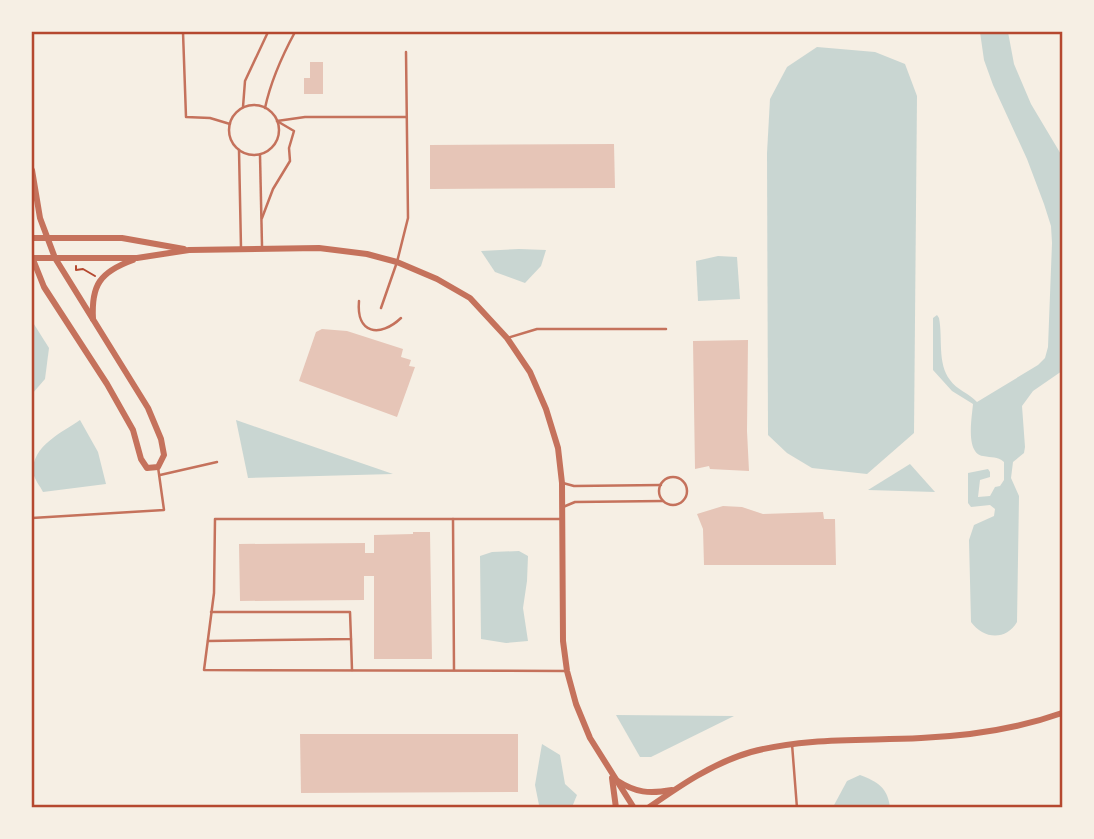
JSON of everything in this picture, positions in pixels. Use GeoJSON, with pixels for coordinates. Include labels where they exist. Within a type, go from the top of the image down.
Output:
{"type":"FeatureCollection","features":[{"type":"Feature","properties":{"kind":"street"},"geometry":{"type":"LineString","coordinates":[[32,170],[46,239],[55,258],[148,408],[161,439],[164,455],[159,471],[147,468],[141,459],[133,430],[107,384],[44,287],[32,258],[55,258],[137,258],[189,250],[320,248],[367,254],[397,262],[437,279],[470,299],[507,338],[530,372],[546,409],[558,448],[563,507],[563,642],[567,671],[584,726],[612,776],[634,807]]}},
{"type":"Feature","properties":{"kind":"street"},"geometry":{"type":"LineString","coordinates":[[32,238],[122,238],[189,250]]}},
{"type":"Feature","properties":{"kind":"street"},"geometry":{"type":"LineString","coordinates":[[93,321],[92,301],[100,280],[115,266],[137,258]]}},
{"type":"Feature","properties":{"kind":"street"},"geometry":{"type":"LineString","coordinates":[[648,807],[701,773],[760,750],[825,741],[923,738],[986,732],[1027,724],[1062,713]]}},
{"type":"Feature","properties":{"kind":"street"},"geometry":{"type":"LineString","coordinates":[[612,776],[630,789],[642,793],[675,789]]}},
{"type":"Feature","properties":{"kind":"street"},"geometry":{"type":"LineString","coordinates":[[612,776],[616,807]]}},
{"type":"Feature","properties":{"kind":"lane"},"geometry":{"type":"LineString","coordinates":[[183,32],[186,117],[210,118],[230,124]]}},
{"type":"Feature","properties":{"kind":"lane"},"geometry":{"type":"LineString","coordinates":[[243,108],[245,81],[268,32]]}},
{"type":"Feature","properties":{"kind":"lane"},"geometry":{"type":"LineString","coordinates":[[265,108],[277,69],[295,32]]}},
{"type":"Feature","properties":{"kind":"lane"},"geometry":{"type":"LineString","coordinates":[[381,308],[397,262],[408,218],[406,52]]}},
{"type":"Feature","properties":{"kind":"lane"},"geometry":{"type":"LineString","coordinates":[[241,250],[239,150],[231,138],[230,124],[243,108],[250,106],[265,108],[277,121],[294,131],[289,148],[290,161],[273,189],[262,218]]}},
{"type":"Feature","properties":{"kind":"lane"},"geometry":{"type":"LineString","coordinates":[[277,121],[305,117],[406,117]]}},
{"type":"Feature","properties":{"kind":"lane"},"geometry":{"type":"LineString","coordinates":[[239,150],[253,155],[268,151],[278,138],[277,121]]}},
{"type":"Feature","properties":{"kind":"lane"},"geometry":{"type":"LineString","coordinates":[[260,154],[262,250]]}},
{"type":"Feature","properties":{"kind":"lane"},"geometry":{"type":"LineString","coordinates":[[359,301],[360,319],[366,327],[374,331],[386,330],[401,318]]}},
{"type":"Feature","properties":{"kind":"lane"},"geometry":{"type":"LineString","coordinates":[[507,338],[537,329],[666,329]]}},
{"type":"Feature","properties":{"kind":"lane"},"geometry":{"type":"LineString","coordinates":[[32,517],[164,510],[159,471],[217,462]]}},
{"type":"Feature","properties":{"kind":"lane"},"geometry":{"type":"LineString","coordinates":[[563,507],[585,501],[663,501],[670,505],[679,504],[685,498],[687,488],[682,481],[673,478],[660,485],[659,494],[663,501]]}},
{"type":"Feature","properties":{"kind":"lane"},"geometry":{"type":"LineString","coordinates":[[562,483],[574,486],[660,485]]}},
{"type":"Feature","properties":{"kind":"lane"},"geometry":{"type":"LineString","coordinates":[[563,519],[215,519],[216,556],[204,670],[567,671]]}},
{"type":"Feature","properties":{"kind":"lane"},"geometry":{"type":"LineString","coordinates":[[453,519],[454,671]]}},
{"type":"Feature","properties":{"kind":"lane"},"geometry":{"type":"LineString","coordinates":[[211,612],[350,612],[352,670]]}},
{"type":"Feature","properties":{"kind":"lane"},"geometry":{"type":"LineString","coordinates":[[208,640],[351,639]]}},
{"type":"Feature","properties":{"kind":"lane"},"geometry":{"type":"LineString","coordinates":[[792,744],[797,807]]}},
{"type":"Feature","properties":{"kind":"path"},"geometry":{"type":"LineString","coordinates":[[76,266],[76,270],[83,269],[96,277]]}},
{"type":"Feature","properties":{"kind":"shaded area"},"geometry":{"type":"Polygon","coordinates":[[[980,32],[1008,32],[1014,64],[1031,104],[1062,156],[1062,371],[1033,391],[1022,406],[1025,447],[1024,453],[1013,462],[1011,478],[1019,496],[1017,622],[1007,632],[994,636],[982,632],[971,622],[969,540],[974,525],[994,516],[995,509],[990,505],[971,507],[968,503],[968,473],[988,469],[990,477],[980,480],[978,497],[990,496],[995,487],[1000,486],[1004,480],[1004,462],[977,453],[971,434],[973,404],[952,391],[933,370],[933,318],[937,315],[939,318],[946,373],[953,383],[977,402],[1038,365],[1045,358],[1048,347],[1052,243],[1051,226],[1044,204],[984,60],[980,32]]]}},
{"type":"Feature","properties":{"kind":"shaded area"},"geometry":{"type":"Polygon","coordinates":[[[817,47],[875,52],[905,64],[917,96],[914,433],[867,474],[812,468],[787,453],[768,435],[767,153],[770,99],[787,67],[817,47]]]}},
{"type":"Feature","properties":{"kind":"shaded area"},"geometry":{"type":"Polygon","coordinates":[[[546,250],[541,266],[525,283],[495,272],[481,251],[546,250]]]}},
{"type":"Feature","properties":{"kind":"shaded area"},"geometry":{"type":"Polygon","coordinates":[[[718,256],[737,257],[740,299],[698,301],[696,261],[718,256]]]}},
{"type":"Feature","properties":{"kind":"shaded area"},"geometry":{"type":"Polygon","coordinates":[[[32,321],[49,348],[45,379],[32,394],[32,321]]]}},
{"type":"Feature","properties":{"kind":"shaded area"},"geometry":{"type":"Polygon","coordinates":[[[80,420],[98,452],[106,484],[43,492],[33,472],[37,455],[49,441],[80,420]]]}},
{"type":"Feature","properties":{"kind":"shaded area"},"geometry":{"type":"Polygon","coordinates":[[[236,420],[393,474],[248,478],[236,420]]]}},
{"type":"Feature","properties":{"kind":"shaded area"},"geometry":{"type":"Polygon","coordinates":[[[910,464],[935,492],[868,490],[910,464]]]}},
{"type":"Feature","properties":{"kind":"shaded area"},"geometry":{"type":"Polygon","coordinates":[[[519,551],[528,556],[523,608],[528,641],[506,643],[481,639],[480,556],[492,552],[519,551]]]}},
{"type":"Feature","properties":{"kind":"shaded area"},"geometry":{"type":"Polygon","coordinates":[[[616,715],[734,716],[651,757],[640,757],[616,715]]]}},
{"type":"Feature","properties":{"kind":"shaded area"},"geometry":{"type":"Polygon","coordinates":[[[542,744],[560,755],[565,784],[577,795],[572,807],[539,805],[535,785],[542,744]]]}},
{"type":"Feature","properties":{"kind":"shaded area"},"geometry":{"type":"Polygon","coordinates":[[[860,775],[881,786],[890,807],[833,807],[847,781],[860,775]]]}},
{"type":"Feature","properties":{"kind":"building"},"geometry":{"type":"Polygon","coordinates":[[[310,62],[323,62],[323,94],[304,94],[304,78],[310,78],[310,62]]]}},
{"type":"Feature","properties":{"kind":"building"},"geometry":{"type":"Polygon","coordinates":[[[614,144],[615,188],[430,189],[430,145],[614,144]]]}},
{"type":"Feature","properties":{"kind":"building"},"geometry":{"type":"Polygon","coordinates":[[[322,329],[347,331],[403,349],[401,357],[411,360],[409,366],[415,367],[397,417],[299,381],[316,332],[322,329]]]}},
{"type":"Feature","properties":{"kind":"building"},"geometry":{"type":"Polygon","coordinates":[[[748,340],[749,471],[710,469],[709,466],[695,469],[693,341],[748,340]]]}},
{"type":"Feature","properties":{"kind":"building"},"geometry":{"type":"Polygon","coordinates":[[[723,506],[742,507],[763,514],[823,512],[824,519],[835,519],[836,565],[704,565],[703,529],[697,514],[723,506]]]}},
{"type":"Feature","properties":{"kind":"building"},"geometry":{"type":"Polygon","coordinates":[[[430,532],[432,659],[374,659],[374,576],[364,576],[364,600],[240,601],[239,544],[365,543],[365,553],[374,553],[374,535],[430,532]]]}},
{"type":"Feature","properties":{"kind":"building"},"geometry":{"type":"Polygon","coordinates":[[[300,734],[518,734],[518,792],[301,793],[300,734]]]}}]}
